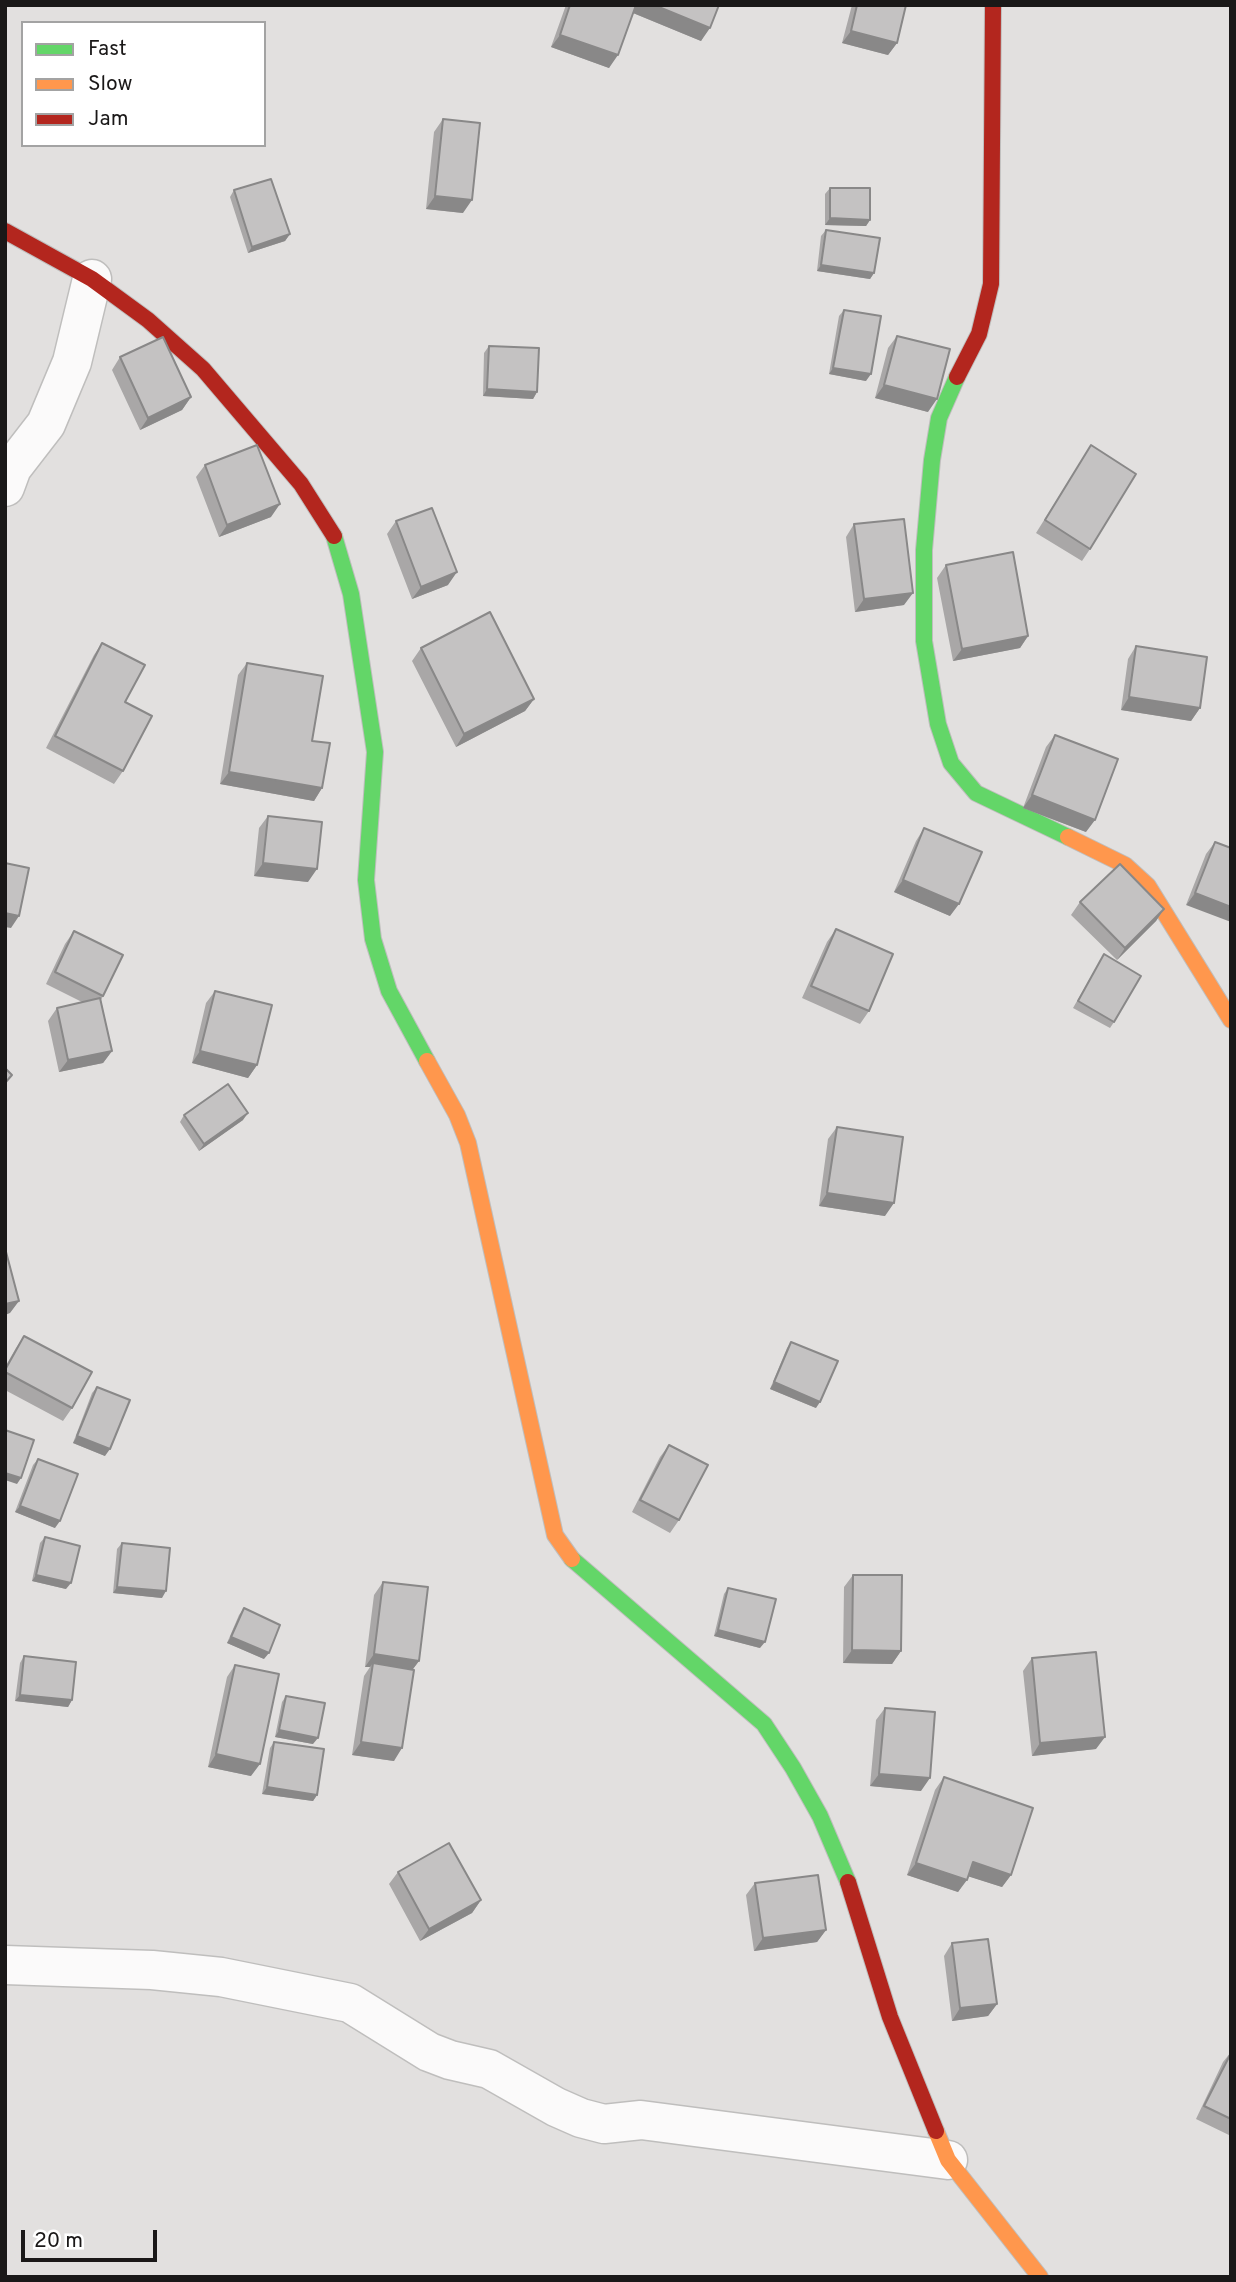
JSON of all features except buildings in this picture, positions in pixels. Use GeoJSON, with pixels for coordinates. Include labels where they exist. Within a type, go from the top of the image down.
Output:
{"type":"FeatureCollection","features":[{"type":"Feature","properties":{"kind":"street"},"geometry":{"type":"LineString","coordinates":[[993,5],[991,284],[979,334],[939,418],[932,460],[924,550],[924,642],[938,724],[951,763],[976,793],[1125,865],[1148,886],[1231,1020]]}},
{"type":"Feature","properties":{"kind":"street"},"geometry":{"type":"LineString","coordinates":[[5,231],[92,279],[148,320],[203,369],[301,484],[335,539],[351,594],[375,752],[366,880],[373,939],[389,991],[457,1115],[468,1143],[555,1535],[574,1562],[764,1724],[793,1768],[820,1816],[848,1881],[890,2017],[948,2160],[1040,2277]]}},
{"type":"Feature","properties":{"kind":"street"},"geometry":{"type":"LineString","coordinates":[[8,476],[46,424],[72,362],[92,279]]}},
{"type":"Feature","properties":{"kind":"street"},"geometry":{"type":"LineString","coordinates":[[5,1965],[152,1969],[221,1977],[350,2003],[429,2052],[489,2069],[556,2107],[604,2124],[641,2120],[948,2160]]}},
{"type":"Feature","properties":{"kind":"traffic: fast"},"geometry":{"type":"LineString","coordinates":[[957,377],[939,418],[932,460],[924,550],[924,641],[938,724],[951,763],[976,793],[1068,837]]}},
{"type":"Feature","properties":{"kind":"traffic: fast"},"geometry":{"type":"LineString","coordinates":[[334,536],[351,594],[375,752],[366,880],[373,939],[389,991],[427,1061]]}},
{"type":"Feature","properties":{"kind":"traffic: fast"},"geometry":{"type":"LineString","coordinates":[[572,1559],[764,1724],[820,1816],[848,1882]]}},
{"type":"Feature","properties":{"kind":"traffic: slow"},"geometry":{"type":"LineString","coordinates":[[1068,837],[1125,865],[1148,886],[1231,1020]]}},
{"type":"Feature","properties":{"kind":"traffic: slow"},"geometry":{"type":"LineString","coordinates":[[427,1061],[457,1115],[468,1143],[555,1535],[572,1559]]}},
{"type":"Feature","properties":{"kind":"traffic: slow"},"geometry":{"type":"LineString","coordinates":[[936,2131],[948,2160],[1040,2277]]}},
{"type":"Feature","properties":{"kind":"traffic: jam"},"geometry":{"type":"LineString","coordinates":[[957,377],[979,334],[991,284],[993,5]]}},
{"type":"Feature","properties":{"kind":"traffic: jam"},"geometry":{"type":"LineString","coordinates":[[5,231],[92,279],[148,320],[203,369],[301,484],[334,536]]}},
{"type":"Feature","properties":{"kind":"traffic: jam"},"geometry":{"type":"LineString","coordinates":[[848,1882],[890,2017],[936,2131]]}}]}
